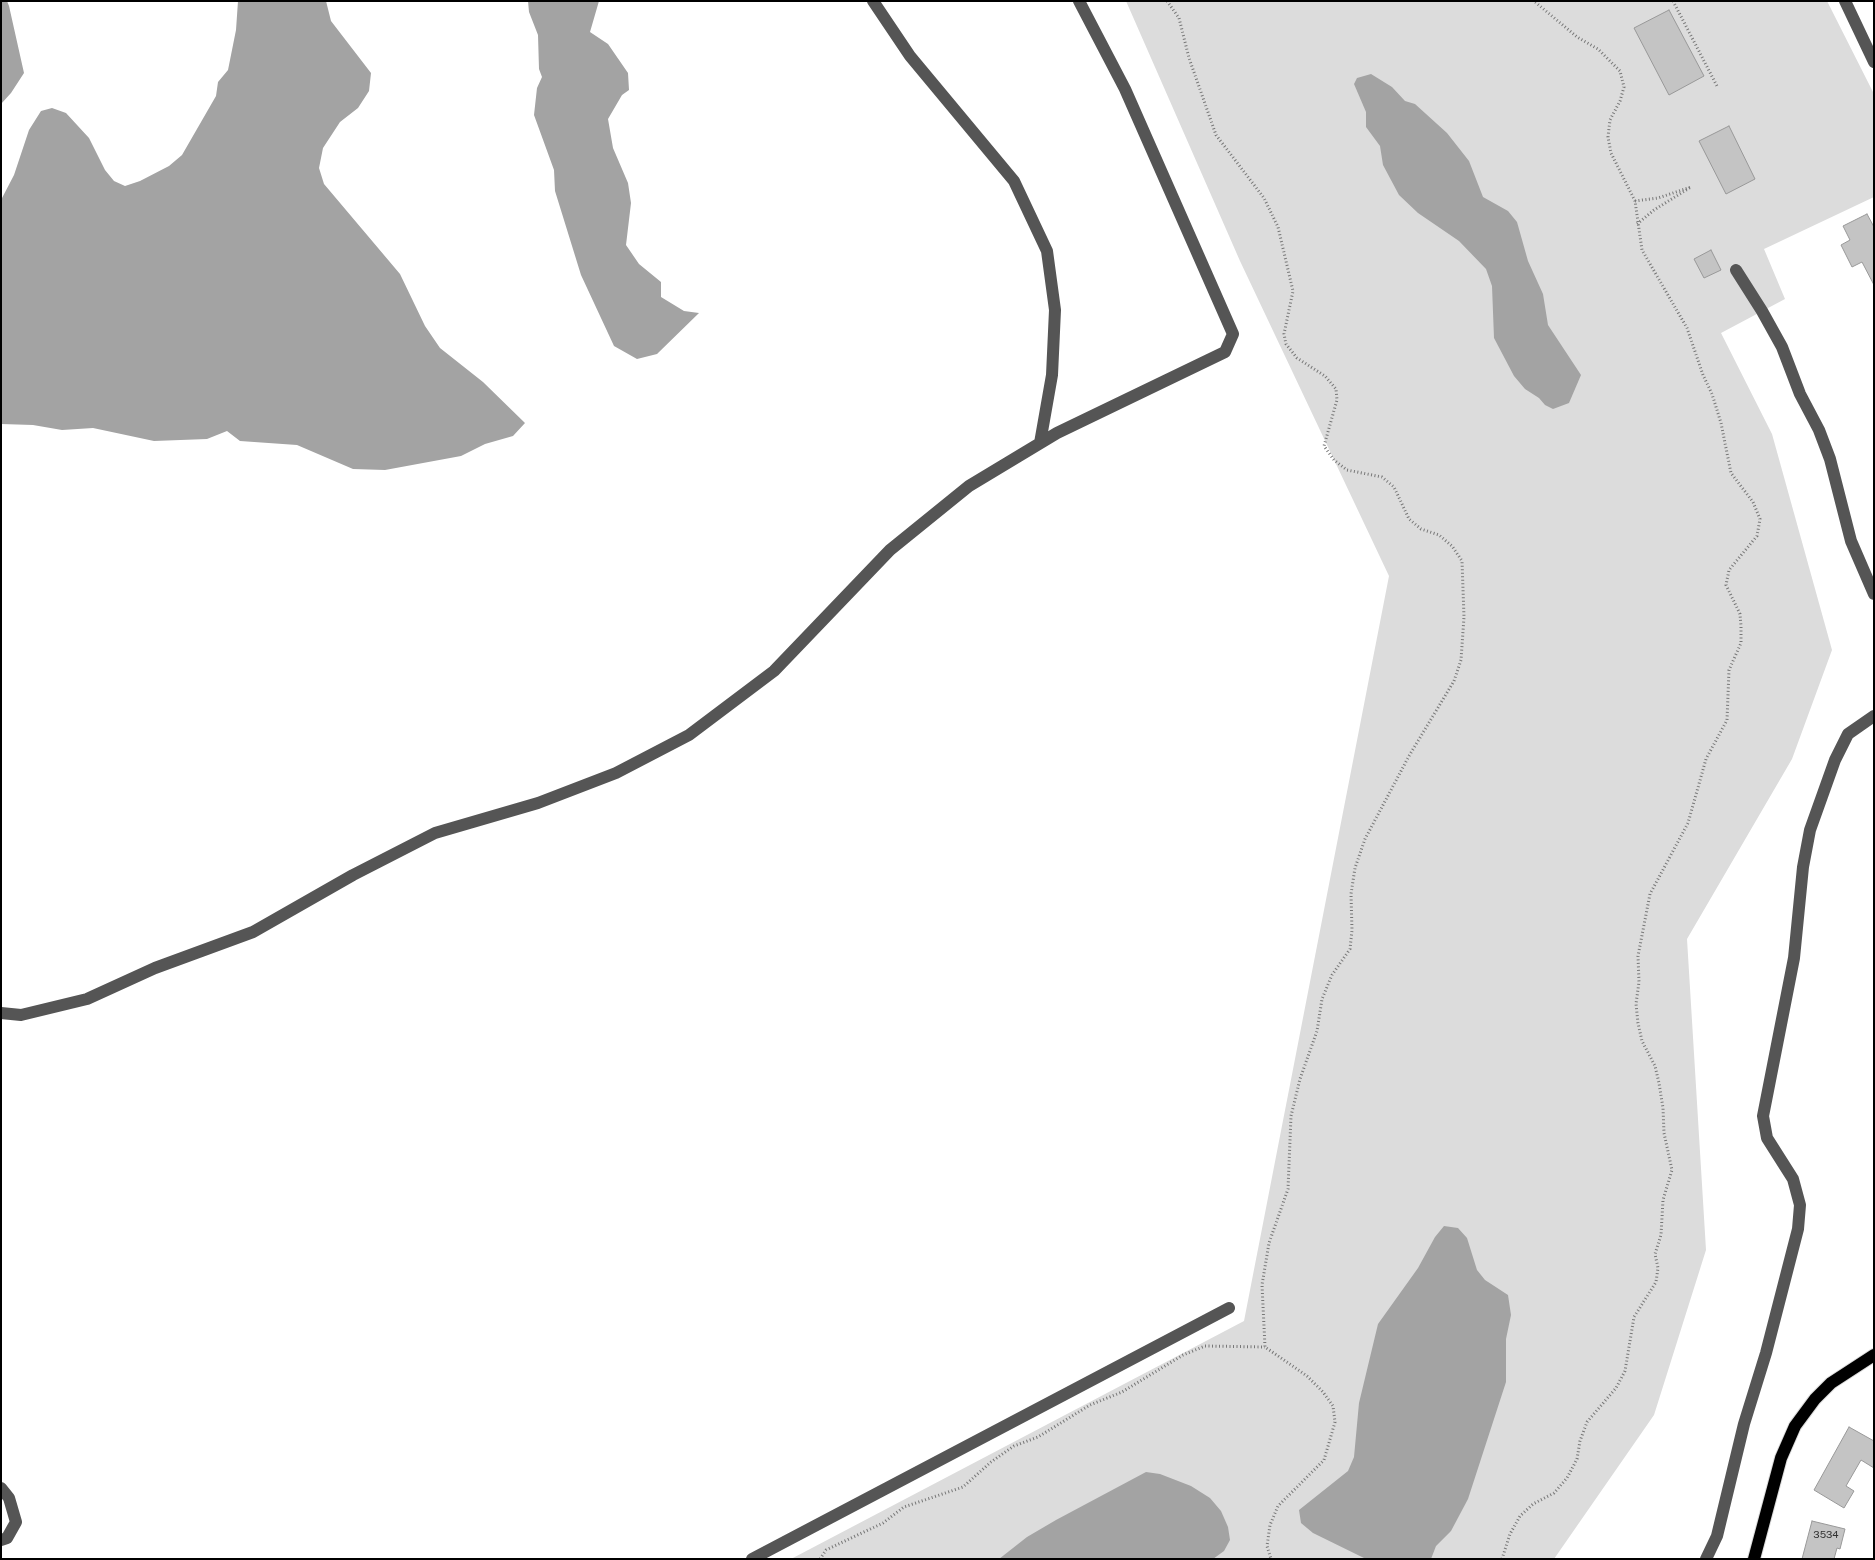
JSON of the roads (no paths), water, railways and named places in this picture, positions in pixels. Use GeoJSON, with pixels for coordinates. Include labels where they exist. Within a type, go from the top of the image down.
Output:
{"type":"FeatureCollection","features":[{"type":"Feature","properties":{"kind":"main road"},"geometry":{"type":"LineString","coordinates":[[1754,1559],[1781,1458],[1795,1426],[1815,1399],[1831,1383],[1874,1356]]}},
{"type":"Feature","properties":{"kind":"street"},"geometry":{"type":"LineString","coordinates":[[873,1],[910,56],[1014,181],[1046,251],[1055,310],[1052,375],[1040,443]]}},
{"type":"Feature","properties":{"kind":"street"},"geometry":{"type":"LineString","coordinates":[[1,1013],[21,1015],[87,1000],[155,968],[253,932],[353,875],[435,833],[538,803],[607,777],[690,735],[774,671],[890,550],[969,486],[1040,443],[1225,352],[1233,334],[1125,88],[1080,1]]}},
{"type":"Feature","properties":{"kind":"street"},"geometry":{"type":"LineString","coordinates":[[1845,1],[1874,62]]}},
{"type":"Feature","properties":{"kind":"street"},"geometry":{"type":"LineString","coordinates":[[1736,270],[1782,347],[1800,394],[1820,430],[1830,459],[1851,541],[1874,594]]}},
{"type":"Feature","properties":{"kind":"street"},"geometry":{"type":"LineString","coordinates":[[1706,1559],[1717,1536],[1744,1424],[1766,1353],[1798,1229],[1800,1205],[1793,1179],[1767,1138],[1763,1116],[1794,958],[1803,867],[1810,830],[1835,760],[1848,734],[1874,716]]}},
{"type":"Feature","properties":{"kind":"street"},"geometry":{"type":"LineString","coordinates":[[752,1559],[1229,1308]]}},
{"type":"Feature","properties":{"kind":"street"},"geometry":{"type":"LineString","coordinates":[[1,1488],[9,1498],[16,1522],[7,1538],[1,1540]]}}]}
